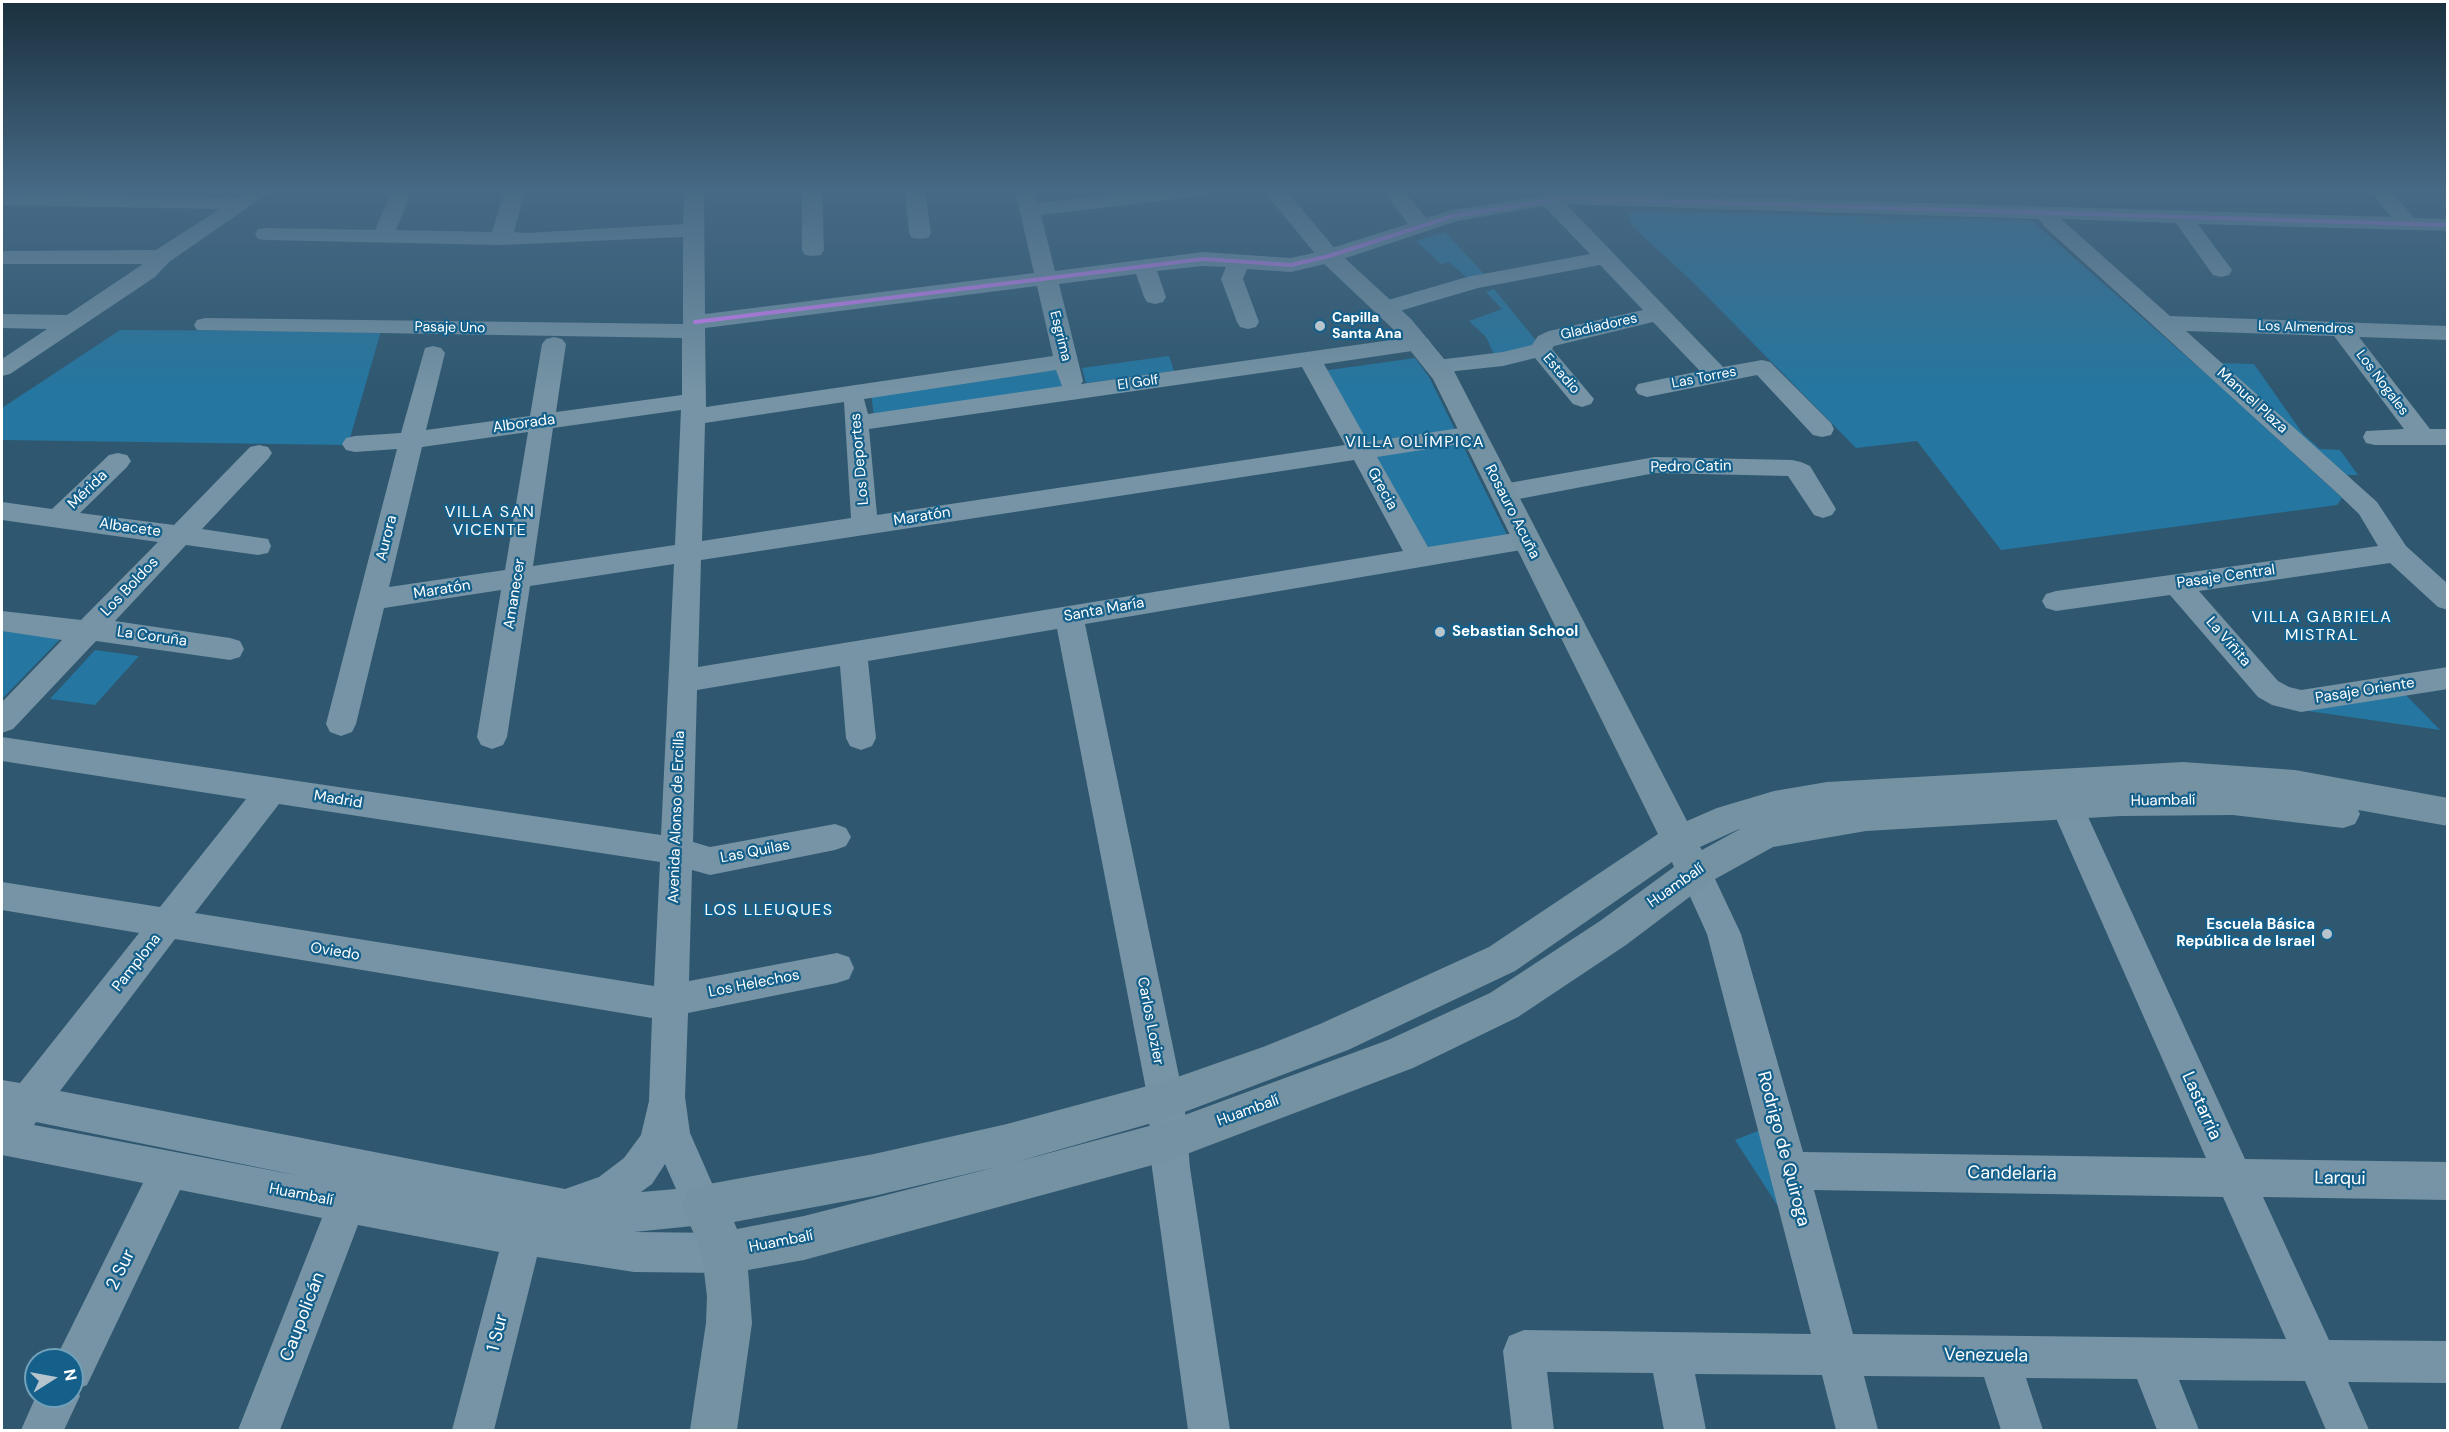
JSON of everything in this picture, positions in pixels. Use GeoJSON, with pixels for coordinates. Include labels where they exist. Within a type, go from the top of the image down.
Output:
{"type":"FeatureCollection","features":[{"type":"Feature","properties":{"kind":"main road","name":"Rosauro Acuña"},"geometry":{"type":"LineString","coordinates":[[1330,257],[1386,308],[1437,366],[1687,856]]}},
{"type":"Feature","properties":{"kind":"main road","name":"Huambalí"},"geometry":{"type":"LineString","coordinates":[[2061,793],[2183,776],[2259,779],[2329,789],[2448,812]]}},
{"type":"Feature","properties":{"kind":"main road","name":"Huambalí"},"geometry":{"type":"LineString","coordinates":[[703,1206],[874,1175],[1007,1144],[1168,1120],[1399,1054],[1504,1005],[1613,933],[1687,856],[1749,811],[1798,800],[1857,793],[2061,793],[2243,802],[2351,815],[2448,834]]}},
{"type":"Feature","properties":{"kind":"main road","name":"Huambalí"},"geometry":{"type":"LineString","coordinates":[[724,1253],[804,1238],[1057,1172],[1168,1120]]}},
{"type":"Feature","properties":{"kind":"main road","name":"Avenida Alonso de Ercilla"},"geometry":{"type":"LineString","coordinates":[[703,1206],[724,1253],[728,1272],[729,1323],[713,1431]]}},
{"type":"Feature","properties":{"kind":"street"},"geometry":{"type":"LineString","coordinates":[[2,257],[161,257]]}},
{"type":"Feature","properties":{"kind":"street"},"geometry":{"type":"LineString","coordinates":[[2,369],[147,272],[161,257]]}},
{"type":"Feature","properties":{"kind":"street","name":"Avenida Alonso de Ercilla"},"geometry":{"type":"LineString","coordinates":[[694,257],[693,409],[667,1097],[671,1134],[703,1206]]}},
{"type":"Feature","properties":{"kind":"street","name":"Esgrima"},"geometry":{"type":"LineString","coordinates":[[1041,257],[1074,393]]}},
{"type":"Feature","properties":{"kind":"street","name":"Pasaje Uno"},"geometry":{"type":"LineString","coordinates":[[205,325],[695,327],[1203,259],[1283,266],[1325,257]]}},
{"type":"Feature","properties":{"kind":"street","name":"Manuel Plaza"},"geometry":{"type":"LineString","coordinates":[[2090,257],[2368,508],[2403,559],[2448,600]]}},
{"type":"Feature","properties":{"kind":"street"},"geometry":{"type":"LineString","coordinates":[[2211,257],[2221,270]]}},
{"type":"Feature","properties":{"kind":"street"},"geometry":{"type":"LineString","coordinates":[[1386,308],[1475,282],[1605,258],[1718,376]]}},
{"type":"Feature","properties":{"kind":"street"},"geometry":{"type":"LineString","coordinates":[[1239,262],[1232,279],[1248,322]]}},
{"type":"Feature","properties":{"kind":"street"},"geometry":{"type":"LineString","coordinates":[[1145,267],[1155,297]]}},
{"type":"Feature","properties":{"kind":"street","name":"Gladiadores"},"geometry":{"type":"LineString","coordinates":[[1437,366],[1503,359],[1540,350],[1546,341],[1557,336],[1658,314]]}},
{"type":"Feature","properties":{"kind":"street"},"geometry":{"type":"LineString","coordinates":[[2,321],[72,322]]}},
{"type":"Feature","properties":{"kind":"street","name":"Los Almendros"},"geometry":{"type":"LineString","coordinates":[[2165,323],[2448,333]]}},
{"type":"Feature","properties":{"kind":"street","name":"Los Nogales"},"geometry":{"type":"LineString","coordinates":[[2341,329],[2422,436]]}},
{"type":"Feature","properties":{"kind":"street","name":"El Golf"},"geometry":{"type":"LineString","coordinates":[[857,423],[1419,343]]}},
{"type":"Feature","properties":{"kind":"street","name":"Amanecer"},"geometry":{"type":"LineString","coordinates":[[492,737],[554,344]]}},
{"type":"Feature","properties":{"kind":"street","name":"Estadio"},"geometry":{"type":"LineString","coordinates":[[1540,350],[1582,399]]}},
{"type":"Feature","properties":{"kind":"street","name":"Aurora"},"geometry":{"type":"LineString","coordinates":[[341,724],[433,353]]}},
{"type":"Feature","properties":{"kind":"street","name":"Grecia"},"geometry":{"type":"LineString","coordinates":[[1310,359],[1420,557]]}},
{"type":"Feature","properties":{"kind":"street"},"geometry":{"type":"LineString","coordinates":[[693,409],[854,392],[1066,361]]}},
{"type":"Feature","properties":{"kind":"street","name":"Las Torres"},"geometry":{"type":"LineString","coordinates":[[1647,389],[1762,367],[1822,429]]}},
{"type":"Feature","properties":{"kind":"street","name":"Los Deportes"},"geometry":{"type":"LineString","coordinates":[[854,392],[865,526]]}},
{"type":"Feature","properties":{"kind":"street","name":"Alborada"},"geometry":{"type":"LineString","coordinates":[[355,444],[411,441],[542,422],[693,409]]}},
{"type":"Feature","properties":{"kind":"street","name":"Maratón"},"geometry":{"type":"LineString","coordinates":[[372,600],[1473,434]]}},
{"type":"Feature","properties":{"kind":"street"},"geometry":{"type":"LineString","coordinates":[[2375,437],[2448,437]]}},
{"type":"Feature","properties":{"kind":"street","name":"Los Boldos"},"geometry":{"type":"LineString","coordinates":[[2,721],[259,453]]}},
{"type":"Feature","properties":{"kind":"street","name":"Mérida"},"geometry":{"type":"LineString","coordinates":[[57,519],[118,461]]}},
{"type":"Feature","properties":{"kind":"street","name":"Pedro Catin"},"geometry":{"type":"LineString","coordinates":[[1503,493],[1655,465],[1792,468],[1801,472],[1823,508]]}},
{"type":"Feature","properties":{"kind":"street","name":"Albacete"},"geometry":{"type":"LineString","coordinates":[[2,511],[258,546]]}},
{"type":"Feature","properties":{"kind":"street","name":"Santa María"},"geometry":{"type":"LineString","coordinates":[[682,681],[1527,540]]}},
{"type":"Feature","properties":{"kind":"street","name":"Pasaje Central"},"geometry":{"type":"LineString","coordinates":[[2056,601],[2177,584],[2403,559],[2448,567]]}},
{"type":"Feature","properties":{"kind":"street","name":"La Viñita"},"geometry":{"type":"LineString","coordinates":[[2177,584],[2268,689],[2282,697]]}},
{"type":"Feature","properties":{"kind":"street","name":"Carlos Lozier"},"geometry":{"type":"LineString","coordinates":[[1069,616],[1168,1120],[1171,1168],[1209,1431]]}},
{"type":"Feature","properties":{"kind":"street","name":"La Coruña"},"geometry":{"type":"LineString","coordinates":[[2,621],[89,631],[105,630],[231,649]]}},
{"type":"Feature","properties":{"kind":"street"},"geometry":{"type":"LineString","coordinates":[[853,652],[861,738]]}},
{"type":"Feature","properties":{"kind":"street","name":"Pasaje Oriente"},"geometry":{"type":"LineString","coordinates":[[2282,697],[2301,701],[2448,678]]}},
{"type":"Feature","properties":{"kind":"street","name":"Madrid"},"geometry":{"type":"LineString","coordinates":[[2,749],[675,851]]}},
{"type":"Feature","properties":{"kind":"street","name":"Pamplona"},"geometry":{"type":"LineString","coordinates":[[2,1136],[15,1100],[167,924],[271,790]]}},
{"type":"Feature","properties":{"kind":"street","name":"Lastarria"},"geometry":{"type":"LineString","coordinates":[[2061,793],[2348,1431]]}},
{"type":"Feature","properties":{"kind":"street","name":"Las Quilas"},"geometry":{"type":"LineString","coordinates":[[675,851],[710,861],[834,837]]}},
{"type":"Feature","properties":{"kind":"street","name":"Rodrigo de Quiroga"},"geometry":{"type":"LineString","coordinates":[[1687,856],[1724,934],[1790,1172],[1857,1431]]}},
{"type":"Feature","properties":{"kind":"street","name":"Oviedo"},"geometry":{"type":"LineString","coordinates":[[2,896],[627,1000],[670,1001]]}},
{"type":"Feature","properties":{"kind":"street","name":"Los Helechos"},"geometry":{"type":"LineString","coordinates":[[670,1001],[837,968]]}},
{"type":"Feature","properties":{"kind":"street"},"geometry":{"type":"LineString","coordinates":[[555,1207],[584,1202],[610,1193],[638,1171],[658,1142],[667,1097]]}},
{"type":"Feature","properties":{"kind":"street","name":"Huambalí"},"geometry":{"type":"LineString","coordinates":[[15,1100],[555,1207],[630,1213],[703,1206]]}},
{"type":"Feature","properties":{"kind":"street","name":"Huambalí"},"geometry":{"type":"LineString","coordinates":[[2,1136],[523,1235],[634,1252],[724,1253]]}},
{"type":"Feature","properties":{"kind":"street","name":"2 Sur"},"geometry":{"type":"LineString","coordinates":[[83,1348],[170,1169]]}},
{"type":"Feature","properties":{"kind":"street","name":"Candelaria"},"geometry":{"type":"LineString","coordinates":[[1790,1172],[2233,1177]]}},
{"type":"Feature","properties":{"kind":"street","name":"Larqui"},"geometry":{"type":"LineString","coordinates":[[2233,1177],[2448,1181]]}},
{"type":"Feature","properties":{"kind":"street","name":"Caupolicán"},"geometry":{"type":"LineString","coordinates":[[259,1431],[347,1203]]}},
{"type":"Feature","properties":{"kind":"street","name":"1 Sur"},"geometry":{"type":"LineString","coordinates":[[473,1431],[523,1235]]}},
{"type":"Feature","properties":{"kind":"street","name":"Venezuela"},"geometry":{"type":"LineString","coordinates":[[1533,1431],[1524,1351],[2448,1362]]}},
{"type":"Feature","properties":{"kind":"street"},"geometry":{"type":"LineString","coordinates":[[1670,1352],[1685,1431]]}},
{"type":"Feature","properties":{"kind":"street"},"geometry":{"type":"LineString","coordinates":[[1998,1356],[2022,1431]]}},
{"type":"Feature","properties":{"kind":"street"},"geometry":{"type":"LineString","coordinates":[[2150,1358],[2178,1431]]}},
{"type":"Feature","properties":{"kind":"street"},"geometry":{"type":"LineString","coordinates":[[42,1431],[53,1408]]}},
{"type":"Feature","properties":{"kind":"shaded area"},"geometry":{"type":"Polygon","coordinates":[[[1433,257],[1468,257],[1486,276],[1472,282],[1449,262],[1441,264],[1433,257]]]}},
{"type":"Feature","properties":{"kind":"shaded area"},"geometry":{"type":"Polygon","coordinates":[[[1665,257],[2073,257],[2211,378],[2342,498],[2337,505],[2001,550],[1917,441],[1856,448],[1665,257]]]}},
{"type":"Feature","properties":{"kind":"shaded area"},"geometry":{"type":"Polygon","coordinates":[[[1494,289],[1538,343],[1532,349],[1494,354],[1486,337],[1469,321],[1502,309],[1486,292],[1494,289]]]}},
{"type":"Feature","properties":{"kind":"shaded area"},"geometry":{"type":"Polygon","coordinates":[[[120,330],[381,331],[348,445],[2,440],[2,408],[120,330]]]}},
{"type":"Feature","properties":{"kind":"shaded area"},"geometry":{"type":"Polygon","coordinates":[[[1169,356],[1174,371],[1086,383],[1082,368],[1169,356]]]}},
{"type":"Feature","properties":{"kind":"shaded area"},"geometry":{"type":"Polygon","coordinates":[[[1415,358],[1429,377],[1510,541],[1433,555],[1322,371],[1415,358]]]}},
{"type":"Feature","properties":{"kind":"shaded area"},"geometry":{"type":"Polygon","coordinates":[[[2218,363],[2254,364],[2303,434],[2320,449],[2340,450],[2358,475],[2346,475],[2218,363]]]}},
{"type":"Feature","properties":{"kind":"shaded area"},"geometry":{"type":"Polygon","coordinates":[[[1059,366],[1064,390],[874,417],[871,392],[1059,366]]]}},
{"type":"Feature","properties":{"kind":"shaded area"},"geometry":{"type":"Polygon","coordinates":[[[2,630],[60,639],[2,699],[2,630]]]}},
{"type":"Feature","properties":{"kind":"shaded area"},"geometry":{"type":"Polygon","coordinates":[[[95,650],[139,656],[95,705],[50,699],[95,650]]]}},
{"type":"Feature","properties":{"kind":"shaded area"},"geometry":{"type":"Polygon","coordinates":[[[2404,693],[2440,730],[2294,709],[2404,693]]]}},
{"type":"Feature","properties":{"kind":"shaded area"},"geometry":{"type":"Polygon","coordinates":[[[1763,1129],[1785,1217],[1735,1140],[1763,1129]]]}},
{"type":"Feature","properties":{"kind":"transit line"},"geometry":{"type":"LineString","coordinates":[[695,322],[1203,259],[1291,265],[1326,257]]}},
{"type":"Feature","properties":{"kind":"place","name":"Capilla Santa Ana"},"geometry":{"type":"Point","coordinates":[1320,326]}},
{"type":"Feature","properties":{"kind":"place","name":"Sebastian School"},"geometry":{"type":"Point","coordinates":[1440,632]}},
{"type":"Feature","properties":{"kind":"place","name":"Escuela Básica República de Israel"},"geometry":{"type":"Point","coordinates":[2327,934]}},
{"type":"Feature","properties":{"kind":"district","name":"VILLA OLÍMPICA"},"geometry":{"type":"Point","coordinates":[1415,443]}},
{"type":"Feature","properties":{"kind":"district","name":"VILLA SAN VICENTE"},"geometry":{"type":"Point","coordinates":[490,522]}},
{"type":"Feature","properties":{"kind":"district","name":"VILLA GABRIELA MISTRAL"},"geometry":{"type":"Point","coordinates":[2322,627]}},
{"type":"Feature","properties":{"kind":"district","name":"LOS LLEUQUES"},"geometry":{"type":"Point","coordinates":[769,911]}}]}
